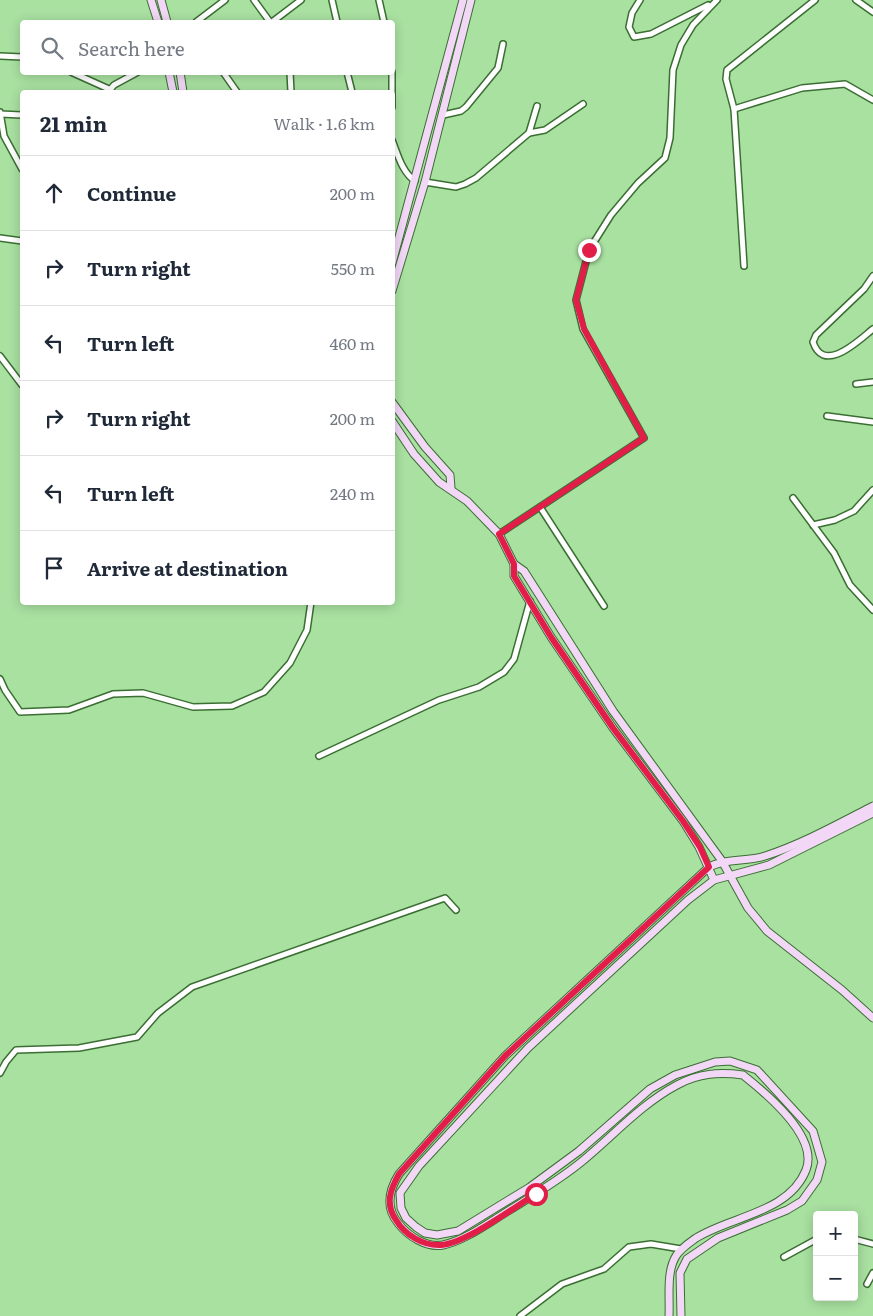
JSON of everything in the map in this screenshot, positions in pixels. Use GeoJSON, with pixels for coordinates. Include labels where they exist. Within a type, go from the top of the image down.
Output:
{"type":"FeatureCollection","features":[{"type":"Feature","properties":{"kind":"street"},"geometry":{"type":"LineString","coordinates":[[151,0],[157,20]]}},
{"type":"Feature","properties":{"kind":"street"},"geometry":{"type":"LineString","coordinates":[[161,0],[167,20]]}},
{"type":"Feature","properties":{"kind":"street"},"geometry":{"type":"LineString","coordinates":[[199,20],[225,0]]}},
{"type":"Feature","properties":{"kind":"street"},"geometry":{"type":"LineString","coordinates":[[254,0],[269,20]]}},
{"type":"Feature","properties":{"kind":"street"},"geometry":{"type":"LineString","coordinates":[[274,20],[301,0]]}},
{"type":"Feature","properties":{"kind":"street"},"geometry":{"type":"LineString","coordinates":[[332,0],[337,20]]}},
{"type":"Feature","properties":{"kind":"street"},"geometry":{"type":"LineString","coordinates":[[379,0],[384,20]]}},
{"type":"Feature","properties":{"kind":"street"},"geometry":{"type":"LineString","coordinates":[[395,252],[464,0]]}},
{"type":"Feature","properties":{"kind":"street"},"geometry":{"type":"LineString","coordinates":[[395,281],[425,182],[471,0]]}},
{"type":"Feature","properties":{"kind":"street"},"geometry":{"type":"LineString","coordinates":[[640,0],[632,13],[629,27],[634,37],[651,34],[715,1]]}},
{"type":"Feature","properties":{"kind":"street"},"geometry":{"type":"LineString","coordinates":[[744,266],[734,109],[726,79],[727,70],[815,0]]}},
{"type":"Feature","properties":{"kind":"street"},"geometry":{"type":"LineString","coordinates":[[856,0],[873,12]]}},
{"type":"Feature","properties":{"kind":"street"},"geometry":{"type":"LineString","coordinates":[[499,534],[644,438],[584,329],[576,300],[589,250],[612,215],[638,183],[665,158],[671,130],[673,70],[681,45],[693,24],[715,1]]}},
{"type":"Feature","properties":{"kind":"street"},"geometry":{"type":"LineString","coordinates":[[442,115],[461,111],[466,107],[498,68],[503,44]]}},
{"type":"Feature","properties":{"kind":"street"},"geometry":{"type":"LineString","coordinates":[[0,56],[20,58]]}},
{"type":"Feature","properties":{"kind":"street"},"geometry":{"type":"LineString","coordinates":[[77,75],[107,90]]}},
{"type":"Feature","properties":{"kind":"street"},"geometry":{"type":"LineString","coordinates":[[110,90],[114,85],[132,75]]}},
{"type":"Feature","properties":{"kind":"street"},"geometry":{"type":"LineString","coordinates":[[170,75],[173,90]]}},
{"type":"Feature","properties":{"kind":"street"},"geometry":{"type":"LineString","coordinates":[[181,75],[184,90]]}},
{"type":"Feature","properties":{"kind":"street"},"geometry":{"type":"LineString","coordinates":[[225,75],[236,90]]}},
{"type":"Feature","properties":{"kind":"street"},"geometry":{"type":"LineString","coordinates":[[290,75],[291,90]]}},
{"type":"Feature","properties":{"kind":"street"},"geometry":{"type":"LineString","coordinates":[[348,75],[352,90]]}},
{"type":"Feature","properties":{"kind":"street"},"geometry":{"type":"LineString","coordinates":[[392,75],[392,90]]}},
{"type":"Feature","properties":{"kind":"street"},"geometry":{"type":"LineString","coordinates":[[734,109],[802,88],[846,84],[873,100]]}},
{"type":"Feature","properties":{"kind":"street"},"geometry":{"type":"LineString","coordinates":[[425,182],[456,188],[465,184],[476,178],[529,133],[545,130],[583,104]]}},
{"type":"Feature","properties":{"kind":"street"},"geometry":{"type":"LineString","coordinates":[[529,133],[537,106]]}},
{"type":"Feature","properties":{"kind":"street"},"geometry":{"type":"LineString","coordinates":[[20,115],[0,113],[4,136],[20,165]]}},
{"type":"Feature","properties":{"kind":"street"},"geometry":{"type":"LineString","coordinates":[[395,147],[407,174],[415,181]]}},
{"type":"Feature","properties":{"kind":"street"},"geometry":{"type":"LineString","coordinates":[[0,238],[20,241]]}},
{"type":"Feature","properties":{"kind":"street"},"geometry":{"type":"LineString","coordinates":[[873,276],[864,289],[816,335],[813,342],[820,354],[830,356],[839,354],[873,329]]}},
{"type":"Feature","properties":{"kind":"street"},"geometry":{"type":"LineString","coordinates":[[0,356],[20,382]]}},
{"type":"Feature","properties":{"kind":"street"},"geometry":{"type":"LineString","coordinates":[[856,384],[873,382]]}},
{"type":"Feature","properties":{"kind":"street"},"geometry":{"type":"LineString","coordinates":[[395,406],[425,447],[450,475],[452,488]]}},
{"type":"Feature","properties":{"kind":"street"},"geometry":{"type":"LineString","coordinates":[[827,416],[873,422]]}},
{"type":"Feature","properties":{"kind":"street"},"geometry":{"type":"LineString","coordinates":[[395,426],[414,454],[439,482],[452,488],[499,534],[514,564],[514,576],[530,602],[613,728],[683,821],[700,847],[714,880]]}},
{"type":"Feature","properties":{"kind":"street"},"geometry":{"type":"LineString","coordinates":[[813,525],[835,520],[854,511],[873,490]]}},
{"type":"Feature","properties":{"kind":"street"},"geometry":{"type":"LineString","coordinates":[[793,498],[834,554],[850,585],[873,610]]}},
{"type":"Feature","properties":{"kind":"street"},"geometry":{"type":"LineString","coordinates":[[540,507],[604,606]]}},
{"type":"Feature","properties":{"kind":"street"},"geometry":{"type":"LineString","coordinates":[[514,564],[524,571],[613,711],[722,861],[748,908],[767,931],[842,990],[873,1018]]}},
{"type":"Feature","properties":{"kind":"street"},"geometry":{"type":"LineString","coordinates":[[319,756],[439,700],[478,687],[504,672],[514,659],[530,602]]}},
{"type":"Feature","properties":{"kind":"street"},"geometry":{"type":"LineString","coordinates":[[0,679],[20,712],[68,710],[113,694],[143,693],[193,707],[232,706],[264,692],[290,663],[307,630],[311,605]]}},
{"type":"Feature","properties":{"kind":"street"},"geometry":{"type":"LineString","coordinates":[[669,1316],[672,1264],[681,1250],[709,1230],[780,1202],[792,1192],[805,1173],[809,1161],[808,1148],[803,1137],[779,1108],[743,1074],[705,1073],[678,1084],[656,1098],[578,1164],[536,1194],[466,1236],[443,1245],[427,1244],[410,1236],[397,1222],[389,1209],[390,1188],[399,1174],[505,1056],[709,867],[722,861],[756,859],[779,851],[873,806]]}},
{"type":"Feature","properties":{"kind":"street"},"geometry":{"type":"LineString","coordinates":[[681,1316],[680,1273],[687,1260],[718,1238],[787,1210],[802,1201],[817,1180],[822,1162],[813,1131],[757,1070],[730,1061],[715,1062],[675,1075],[650,1090],[579,1151],[530,1188],[458,1231],[437,1235],[425,1233],[406,1218],[401,1208],[400,1193],[419,1166],[528,1048],[688,900],[714,880],[769,864],[873,813]]}},
{"type":"Feature","properties":{"kind":"street"},"geometry":{"type":"LineString","coordinates":[[0,1073],[16,1050],[79,1048],[137,1037],[158,1014],[192,987],[398,913],[445,898],[456,910]]}},
{"type":"Feature","properties":{"kind":"street"},"geometry":{"type":"LineString","coordinates":[[858,1240],[873,1244]]}},
{"type":"Feature","properties":{"kind":"street"},"geometry":{"type":"LineString","coordinates":[[784,1257],[813,1241]]}},
{"type":"Feature","properties":{"kind":"street"},"geometry":{"type":"LineString","coordinates":[[520,1316],[562,1284],[604,1270],[629,1247],[651,1244],[681,1250]]}},
{"type":"Feature","properties":{"kind":"street"},"geometry":{"type":"LineString","coordinates":[[867,1284],[873,1273]]}},
{"type":"Feature","properties":{"kind":"route"},"geometry":{"type":"LineString","coordinates":[[536,1194],[466,1236],[443,1245],[427,1244],[410,1236],[397,1222],[389,1209],[390,1188],[399,1174],[505,1056],[709,867],[700,847],[683,821],[633,756],[551,637],[514,576],[514,564],[499,534],[644,438],[619,396],[584,329],[576,300],[580,277],[589,250]]}}]}
